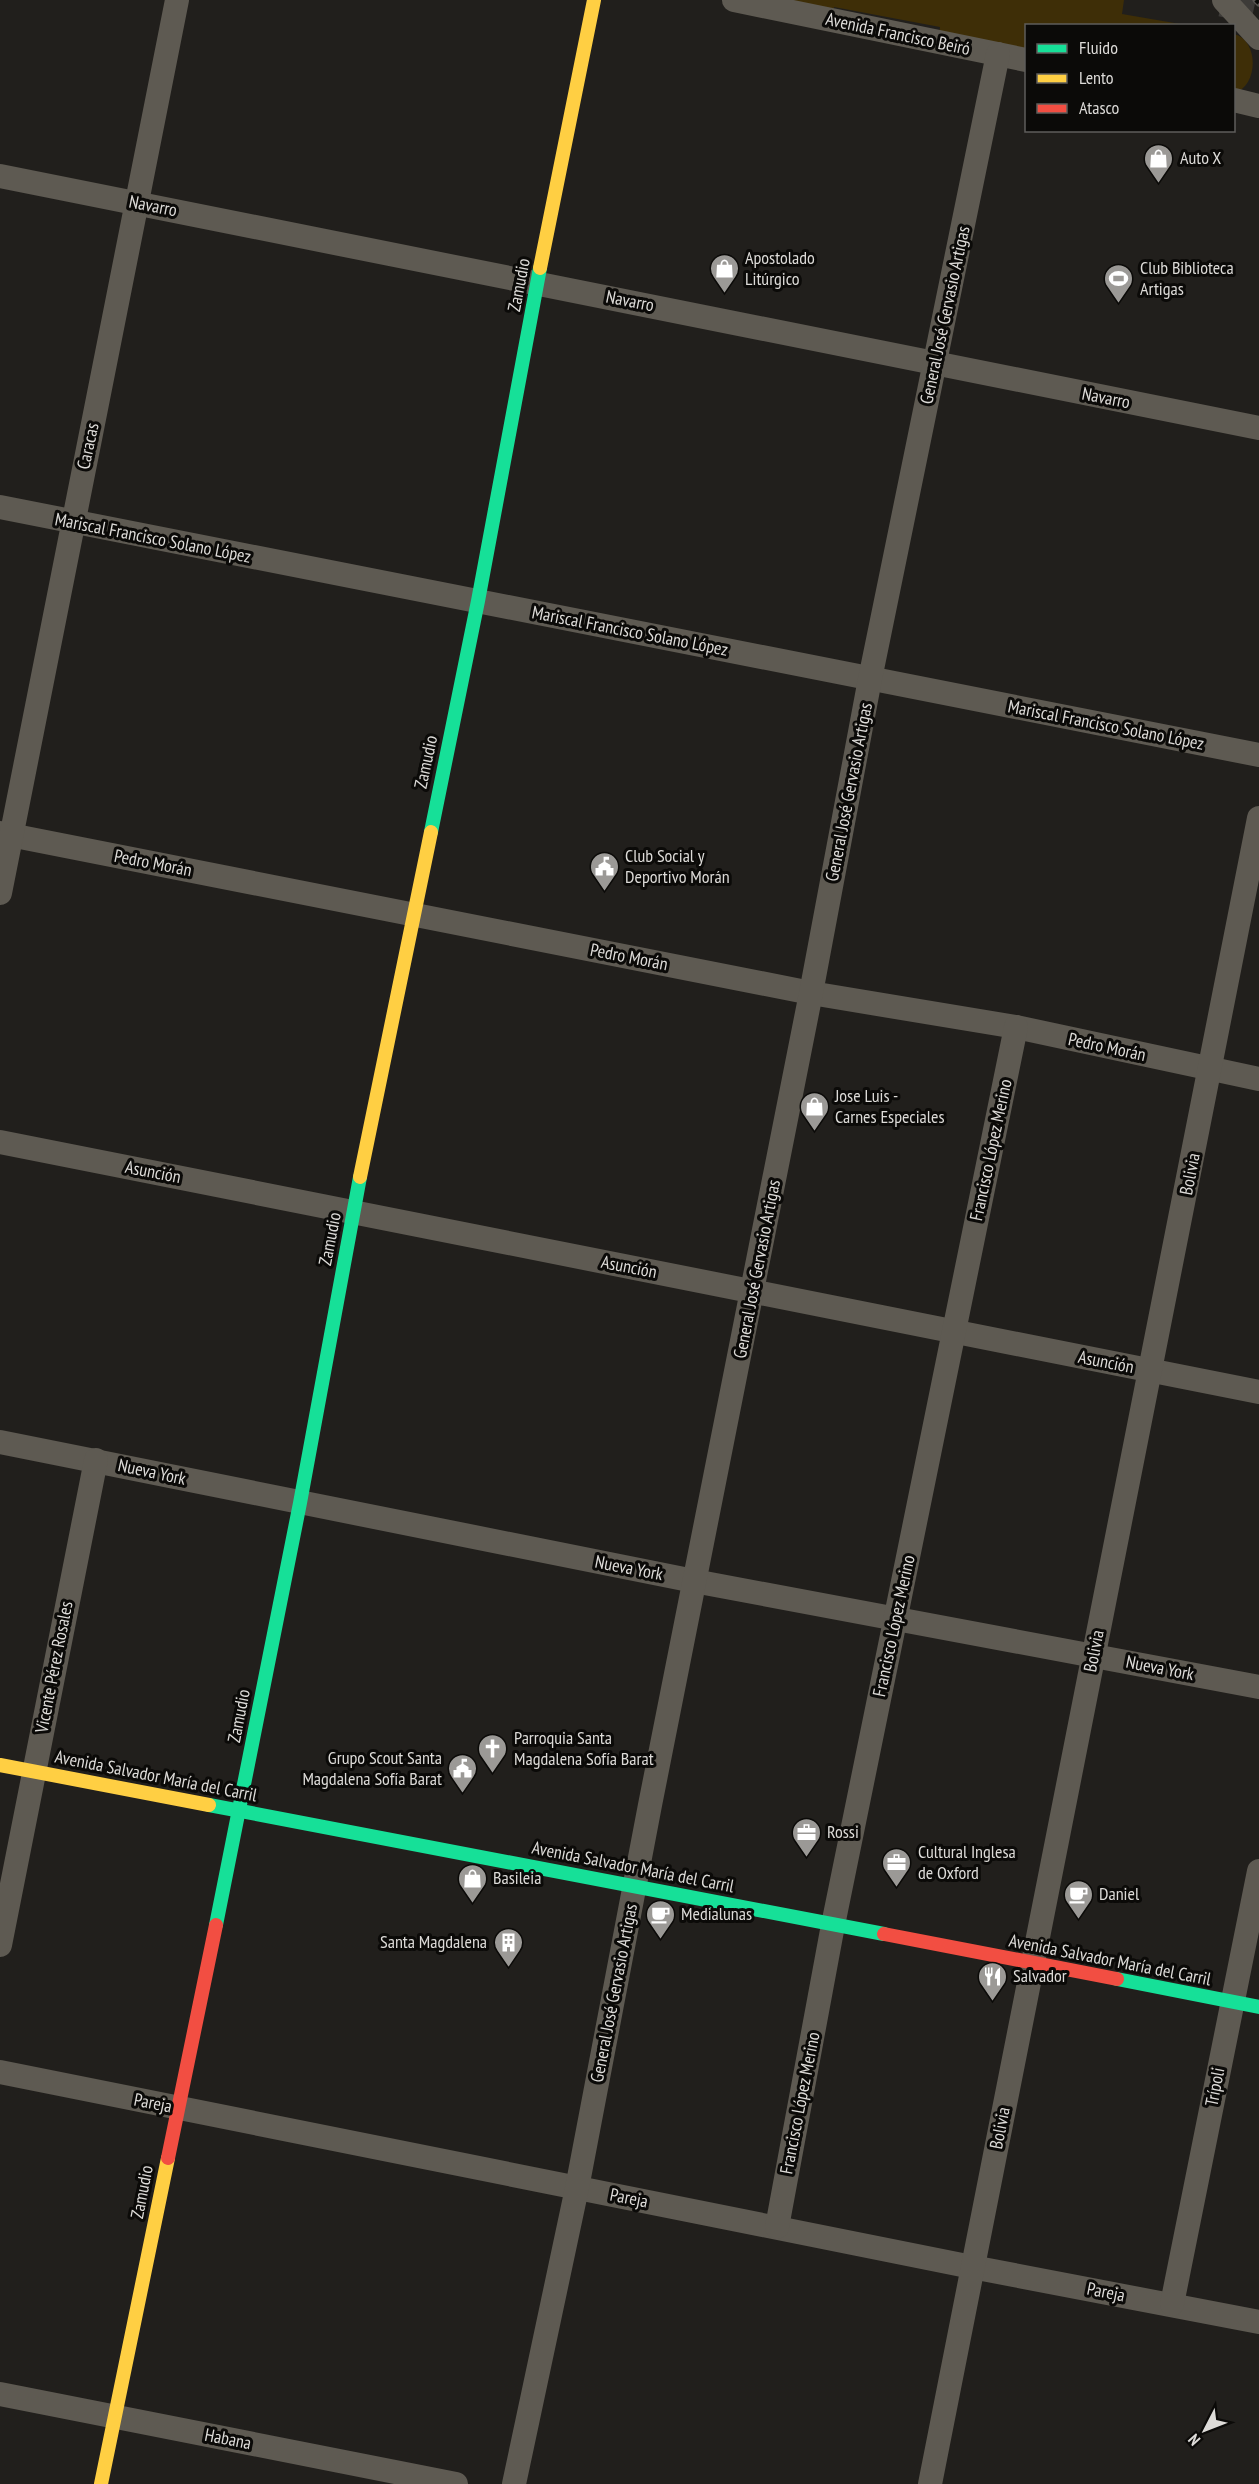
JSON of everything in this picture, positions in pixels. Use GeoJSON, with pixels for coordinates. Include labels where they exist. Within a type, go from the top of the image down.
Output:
{"type":"FeatureCollection","features":[{"type":"Feature","properties":{"kind":"street","name":"Caracas"},"geometry":{"type":"LineString","coordinates":[[0,893],[6,835],[138,203],[177,0]]}},
{"type":"Feature","properties":{"kind":"street","name":"Zamudio"},"geometry":{"type":"LineString","coordinates":[[101,2484],[300,1503],[353,1212],[478,601],[537,283],[594,0]]}},
{"type":"Feature","properties":{"kind":"street","name":"Avenida Francisco Beiró"},"geometry":{"type":"LineString","coordinates":[[734,0],[1025,60]]}},
{"type":"Feature","properties":{"kind":"street"},"geometry":{"type":"LineString","coordinates":[[1224,0],[1259,38]]}},
{"type":"Feature","properties":{"kind":"street","name":"General José Gervasio Artigas"},"geometry":{"type":"LineString","coordinates":[[514,2484],[577,2188],[634,1885],[811,993],[870,679],[998,54]]}},
{"type":"Feature","properties":{"kind":"street","name":"Navarro"},"geometry":{"type":"LineString","coordinates":[[0,176],[1259,428]]}},
{"type":"Feature","properties":{"kind":"street","name":"Mariscal Francisco Solano López"},"geometry":{"type":"LineString","coordinates":[[0,507],[1259,755]]}},
{"type":"Feature","properties":{"kind":"street","name":"Bolivia"},"geometry":{"type":"LineString","coordinates":[[930,2484],[1259,818]]}},
{"type":"Feature","properties":{"kind":"street","name":"Pedro Morán"},"geometry":{"type":"LineString","coordinates":[[6,835],[811,993],[1017,1027],[1259,1079]]}},
{"type":"Feature","properties":{"kind":"street","name":"Francisco López Merino"},"geometry":{"type":"LineString","coordinates":[[777,2227],[833,1925],[1017,1027]]}},
{"type":"Feature","properties":{"kind":"street","name":"Asunción"},"geometry":{"type":"LineString","coordinates":[[0,1142],[1259,1392]]}},
{"type":"Feature","properties":{"kind":"street","name":"Nueva York"},"geometry":{"type":"LineString","coordinates":[[0,1442],[694,1581],[1259,1687]]}},
{"type":"Feature","properties":{"kind":"street","name":"Vicente Pérez Rosales"},"geometry":{"type":"LineString","coordinates":[[0,1945],[96,1460]]}},
{"type":"Feature","properties":{"kind":"street","name":"Avenida Salvador María del Carril"},"geometry":{"type":"LineString","coordinates":[[0,1766],[634,1885],[1259,2007]]}},
{"type":"Feature","properties":{"kind":"street","name":"Trípoli"},"geometry":{"type":"LineString","coordinates":[[1172,2304],[1259,1870]]}},
{"type":"Feature","properties":{"kind":"street","name":"Pareja"},"geometry":{"type":"LineString","coordinates":[[0,2072],[972,2267],[1259,2322]]}},
{"type":"Feature","properties":{"kind":"street","name":"Habana"},"geometry":{"type":"LineString","coordinates":[[0,2394],[456,2484]]}},
{"type":"Feature","properties":{"kind":"shaded area"},"geometry":{"type":"Polygon","coordinates":[[[761,0],[1124,0],[1122,14],[1180,24],[1025,24],[1025,53],[939,35],[940,27],[834,7],[832,15],[761,0]]]}},
{"type":"Feature","properties":{"kind":"shaded area"},"geometry":{"type":"Polygon","coordinates":[[[1235,34],[1242,38],[1252,53],[1252,73],[1242,89],[1235,92],[1235,34]]]}},
{"type":"Feature","properties":{"kind":"tunnel"},"geometry":{"type":"LineString","coordinates":[[1222,0],[1259,8]]}},
{"type":"Feature","properties":{"kind":"railway"},"geometry":{"type":"LineString","coordinates":[[1256,0],[1259,3]]}},
{"type":"Feature","properties":{"kind":"traffic: fast"},"geometry":{"type":"LineString","coordinates":[[431,832],[478,601],[540,268]]}},
{"type":"Feature","properties":{"kind":"traffic: fast"},"geometry":{"type":"LineString","coordinates":[[216,1925],[300,1503],[360,1177]]}},
{"type":"Feature","properties":{"kind":"traffic: fast"},"geometry":{"type":"LineString","coordinates":[[209,1805],[884,1934]]}},
{"type":"Feature","properties":{"kind":"traffic: fast"},"geometry":{"type":"LineString","coordinates":[[1117,1979],[1259,2007]]}},
{"type":"Feature","properties":{"kind":"traffic: slow"},"geometry":{"type":"LineString","coordinates":[[540,268],[594,0]]}},
{"type":"Feature","properties":{"kind":"traffic: slow"},"geometry":{"type":"LineString","coordinates":[[360,1177],[431,832]]}},
{"type":"Feature","properties":{"kind":"traffic: slow"},"geometry":{"type":"LineString","coordinates":[[0,1765],[209,1805]]}},
{"type":"Feature","properties":{"kind":"traffic: slow"},"geometry":{"type":"LineString","coordinates":[[101,2484],[168,2158]]}},
{"type":"Feature","properties":{"kind":"traffic: jam"},"geometry":{"type":"LineString","coordinates":[[168,2158],[216,1925]]}},
{"type":"Feature","properties":{"kind":"traffic: jam"},"geometry":{"type":"LineString","coordinates":[[884,1934],[1117,1979]]}},
{"type":"Feature","properties":{"kind":"place","name":"Auto X"},"geometry":{"type":"Point","coordinates":[1159,184]}},
{"type":"Feature","properties":{"kind":"place","name":"Apostolado Litúrgico"},"geometry":{"type":"Point","coordinates":[724,294]}},
{"type":"Feature","properties":{"kind":"place","name":"Club Biblioteca Artigas"},"geometry":{"type":"Point","coordinates":[1119,304]}},
{"type":"Feature","properties":{"kind":"place","name":"Club Social y Deportivo Morán"},"geometry":{"type":"Point","coordinates":[604,892]}},
{"type":"Feature","properties":{"kind":"place","name":"Jose Luis - Carnes Especiales"},"geometry":{"type":"Point","coordinates":[814,1132]}},
{"type":"Feature","properties":{"kind":"place","name":"Parroquia Santa Magdalena Sofía Barat"},"geometry":{"type":"Point","coordinates":[493,1774]}},
{"type":"Feature","properties":{"kind":"place","name":"Grupo Scout Santa Magdalena Sofía Barat"},"geometry":{"type":"Point","coordinates":[463,1794]}},
{"type":"Feature","properties":{"kind":"place","name":"Rossi"},"geometry":{"type":"Point","coordinates":[806,1858]}},
{"type":"Feature","properties":{"kind":"place","name":"Cultural Inglesa de Oxford"},"geometry":{"type":"Point","coordinates":[897,1888]}},
{"type":"Feature","properties":{"kind":"place","name":"Basileia"},"geometry":{"type":"Point","coordinates":[472,1904]}},
{"type":"Feature","properties":{"kind":"place","name":"Daniel"},"geometry":{"type":"Point","coordinates":[1078,1920]}},
{"type":"Feature","properties":{"kind":"place","name":"Medialunas"},"geometry":{"type":"Point","coordinates":[660,1940]}},
{"type":"Feature","properties":{"kind":"place","name":"Santa Magdalena"},"geometry":{"type":"Point","coordinates":[508,1968]}},
{"type":"Feature","properties":{"kind":"place","name":"Salvador"},"geometry":{"type":"Point","coordinates":[992,2002]}}]}
